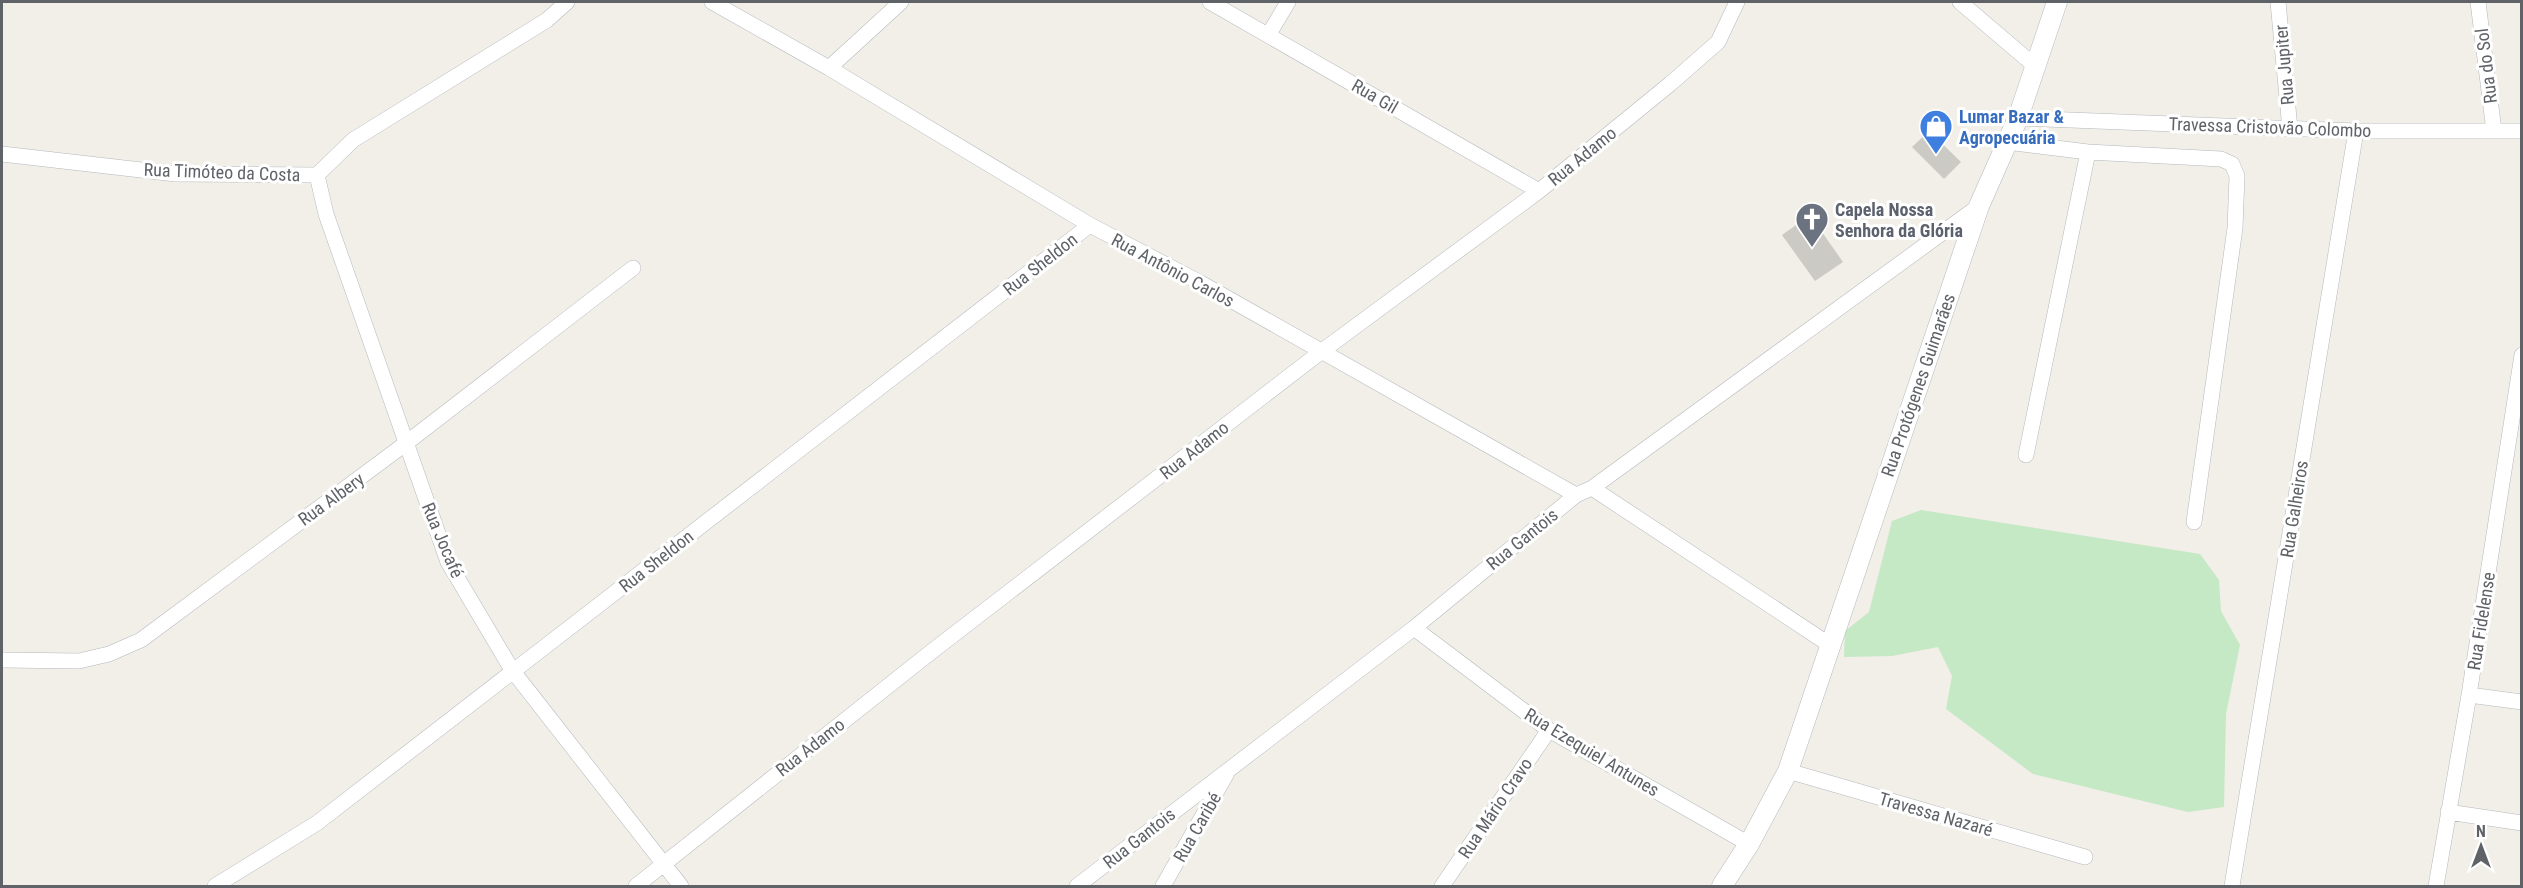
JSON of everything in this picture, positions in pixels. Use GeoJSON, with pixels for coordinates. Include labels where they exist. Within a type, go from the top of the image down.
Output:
{"type":"FeatureCollection","features":[{"type":"Feature","properties":{"kind":"street","name":"Rua Timóteo da Costa"},"geometry":{"type":"LineString","coordinates":[[2,154],[176,174],[317,175],[353,140],[547,20],[567,2]]}},
{"type":"Feature","properties":{"kind":"street","name":"Rua Antônio Carlos"},"geometry":{"type":"LineString","coordinates":[[712,2],[829,68],[1089,225],[1322,351],[1576,495]]}},
{"type":"Feature","properties":{"kind":"street"},"geometry":{"type":"LineString","coordinates":[[829,68],[902,2]]}},
{"type":"Feature","properties":{"kind":"street","name":"Rua Gil"},"geometry":{"type":"LineString","coordinates":[[1210,2],[1539,191]]}},
{"type":"Feature","properties":{"kind":"street"},"geometry":{"type":"LineString","coordinates":[[1269,34],[1288,2]]}},
{"type":"Feature","properties":{"kind":"street","name":"Rua Adamo"},"geometry":{"type":"LineString","coordinates":[[636,886],[931,652],[1322,351],[1539,191],[1718,42],[1737,2]]}},
{"type":"Feature","properties":{"kind":"street"},"geometry":{"type":"LineString","coordinates":[[1960,2],[2036,66]]}},
{"type":"Feature","properties":{"kind":"street","name":"Rua Protógenes Guimarães"},"geometry":{"type":"LineString","coordinates":[[1722,886],[1749,844],[1788,771],[1979,207],[2018,118],[2057,2]]}},
{"type":"Feature","properties":{"kind":"street","name":"Rua Jupiter"},"geometry":{"type":"LineString","coordinates":[[2278,2],[2290,129]]}},
{"type":"Feature","properties":{"kind":"street","name":"Rua do Sol"},"geometry":{"type":"LineString","coordinates":[[2478,2],[2494,131]]}},
{"type":"Feature","properties":{"kind":"street","name":"Travessa Cristovão Colombo"},"geometry":{"type":"LineString","coordinates":[[2018,118],[2356,131],[2522,131]]}},
{"type":"Feature","properties":{"kind":"street","name":"Rua Galheiros"},"geometry":{"type":"LineString","coordinates":[[2232,886],[2356,131]]}},
{"type":"Feature","properties":{"kind":"street"},"geometry":{"type":"LineString","coordinates":[[2007,142],[2088,152],[2221,159],[2232,164],[2238,176],[2235,228],[2194,522]]}},
{"type":"Feature","properties":{"kind":"street"},"geometry":{"type":"LineString","coordinates":[[2026,455],[2088,152]]}},
{"type":"Feature","properties":{"kind":"street","name":"Rua Jocafé"},"geometry":{"type":"LineString","coordinates":[[317,175],[326,213],[448,562],[512,670],[681,886]]}},
{"type":"Feature","properties":{"kind":"street","name":"Rua Gantois"},"geometry":{"type":"LineString","coordinates":[[1077,886],[1413,628],[1576,495],[1592,489],[1979,207]]}},
{"type":"Feature","properties":{"kind":"street","name":"Rua Sheldon"},"geometry":{"type":"LineString","coordinates":[[214,886],[317,823],[1089,225]]}},
{"type":"Feature","properties":{"kind":"street","name":"Rua Albery"},"geometry":{"type":"LineString","coordinates":[[2,660],[79,661],[109,654],[141,640],[405,444],[633,268]]}},
{"type":"Feature","properties":{"kind":"street","name":"Rua Fidelense"},"geometry":{"type":"LineString","coordinates":[[2436,886],[2469,694],[2522,355]]}},
{"type":"Feature","properties":{"kind":"street"},"geometry":{"type":"LineString","coordinates":[[1592,489],[1830,645]]}},
{"type":"Feature","properties":{"kind":"street","name":"Rua Ezequiel Antunes"},"geometry":{"type":"LineString","coordinates":[[1413,628],[1549,730],[1749,844]]}},
{"type":"Feature","properties":{"kind":"street"},"geometry":{"type":"LineString","coordinates":[[2469,694],[2522,702]]}},
{"type":"Feature","properties":{"kind":"street","name":"Rua Mário Cravo"},"geometry":{"type":"LineString","coordinates":[[1442,886],[1549,730]]}},
{"type":"Feature","properties":{"kind":"street","name":"Rua Caribé"},"geometry":{"type":"LineString","coordinates":[[1163,886],[1230,768]]}},
{"type":"Feature","properties":{"kind":"street","name":"Travessa Nazaré"},"geometry":{"type":"LineString","coordinates":[[1788,771],[2085,857]]}},
{"type":"Feature","properties":{"kind":"street"},"geometry":{"type":"LineString","coordinates":[[2448,812],[2522,823]]}},
{"type":"Feature","properties":{"kind":"green space"},"geometry":{"type":"Polygon","coordinates":[[[1921,510],[2200,554],[2219,580],[2221,611],[2240,645],[2226,714],[2224,807],[2188,812],[2033,774],[1946,709],[1952,676],[1938,647],[1892,656],[1844,657],[1845,631],[1869,612],[1892,521],[1921,510]]]}},
{"type":"Feature","properties":{"kind":"building","name":"Lumar Bazar & Agropecuária"},"geometry":{"type":"Polygon","coordinates":[[[1929,131],[1961,162],[1944,179],[1912,147],[1929,131]]]}},
{"type":"Feature","properties":{"kind":"building","name":"Capela Nossa Senhora da Glória"},"geometry":{"type":"Polygon","coordinates":[[[1810,215],[1843,262],[1815,281],[1782,235],[1810,215]]]}},
{"type":"Feature","properties":{"kind":"place","name":"Lumar Bazar & Agropecuária"},"geometry":{"type":"Point","coordinates":[1936,155]}},
{"type":"Feature","properties":{"kind":"place","name":"Capela Nossa Senhora da Glória"},"geometry":{"type":"Point","coordinates":[1812,248]}}]}
